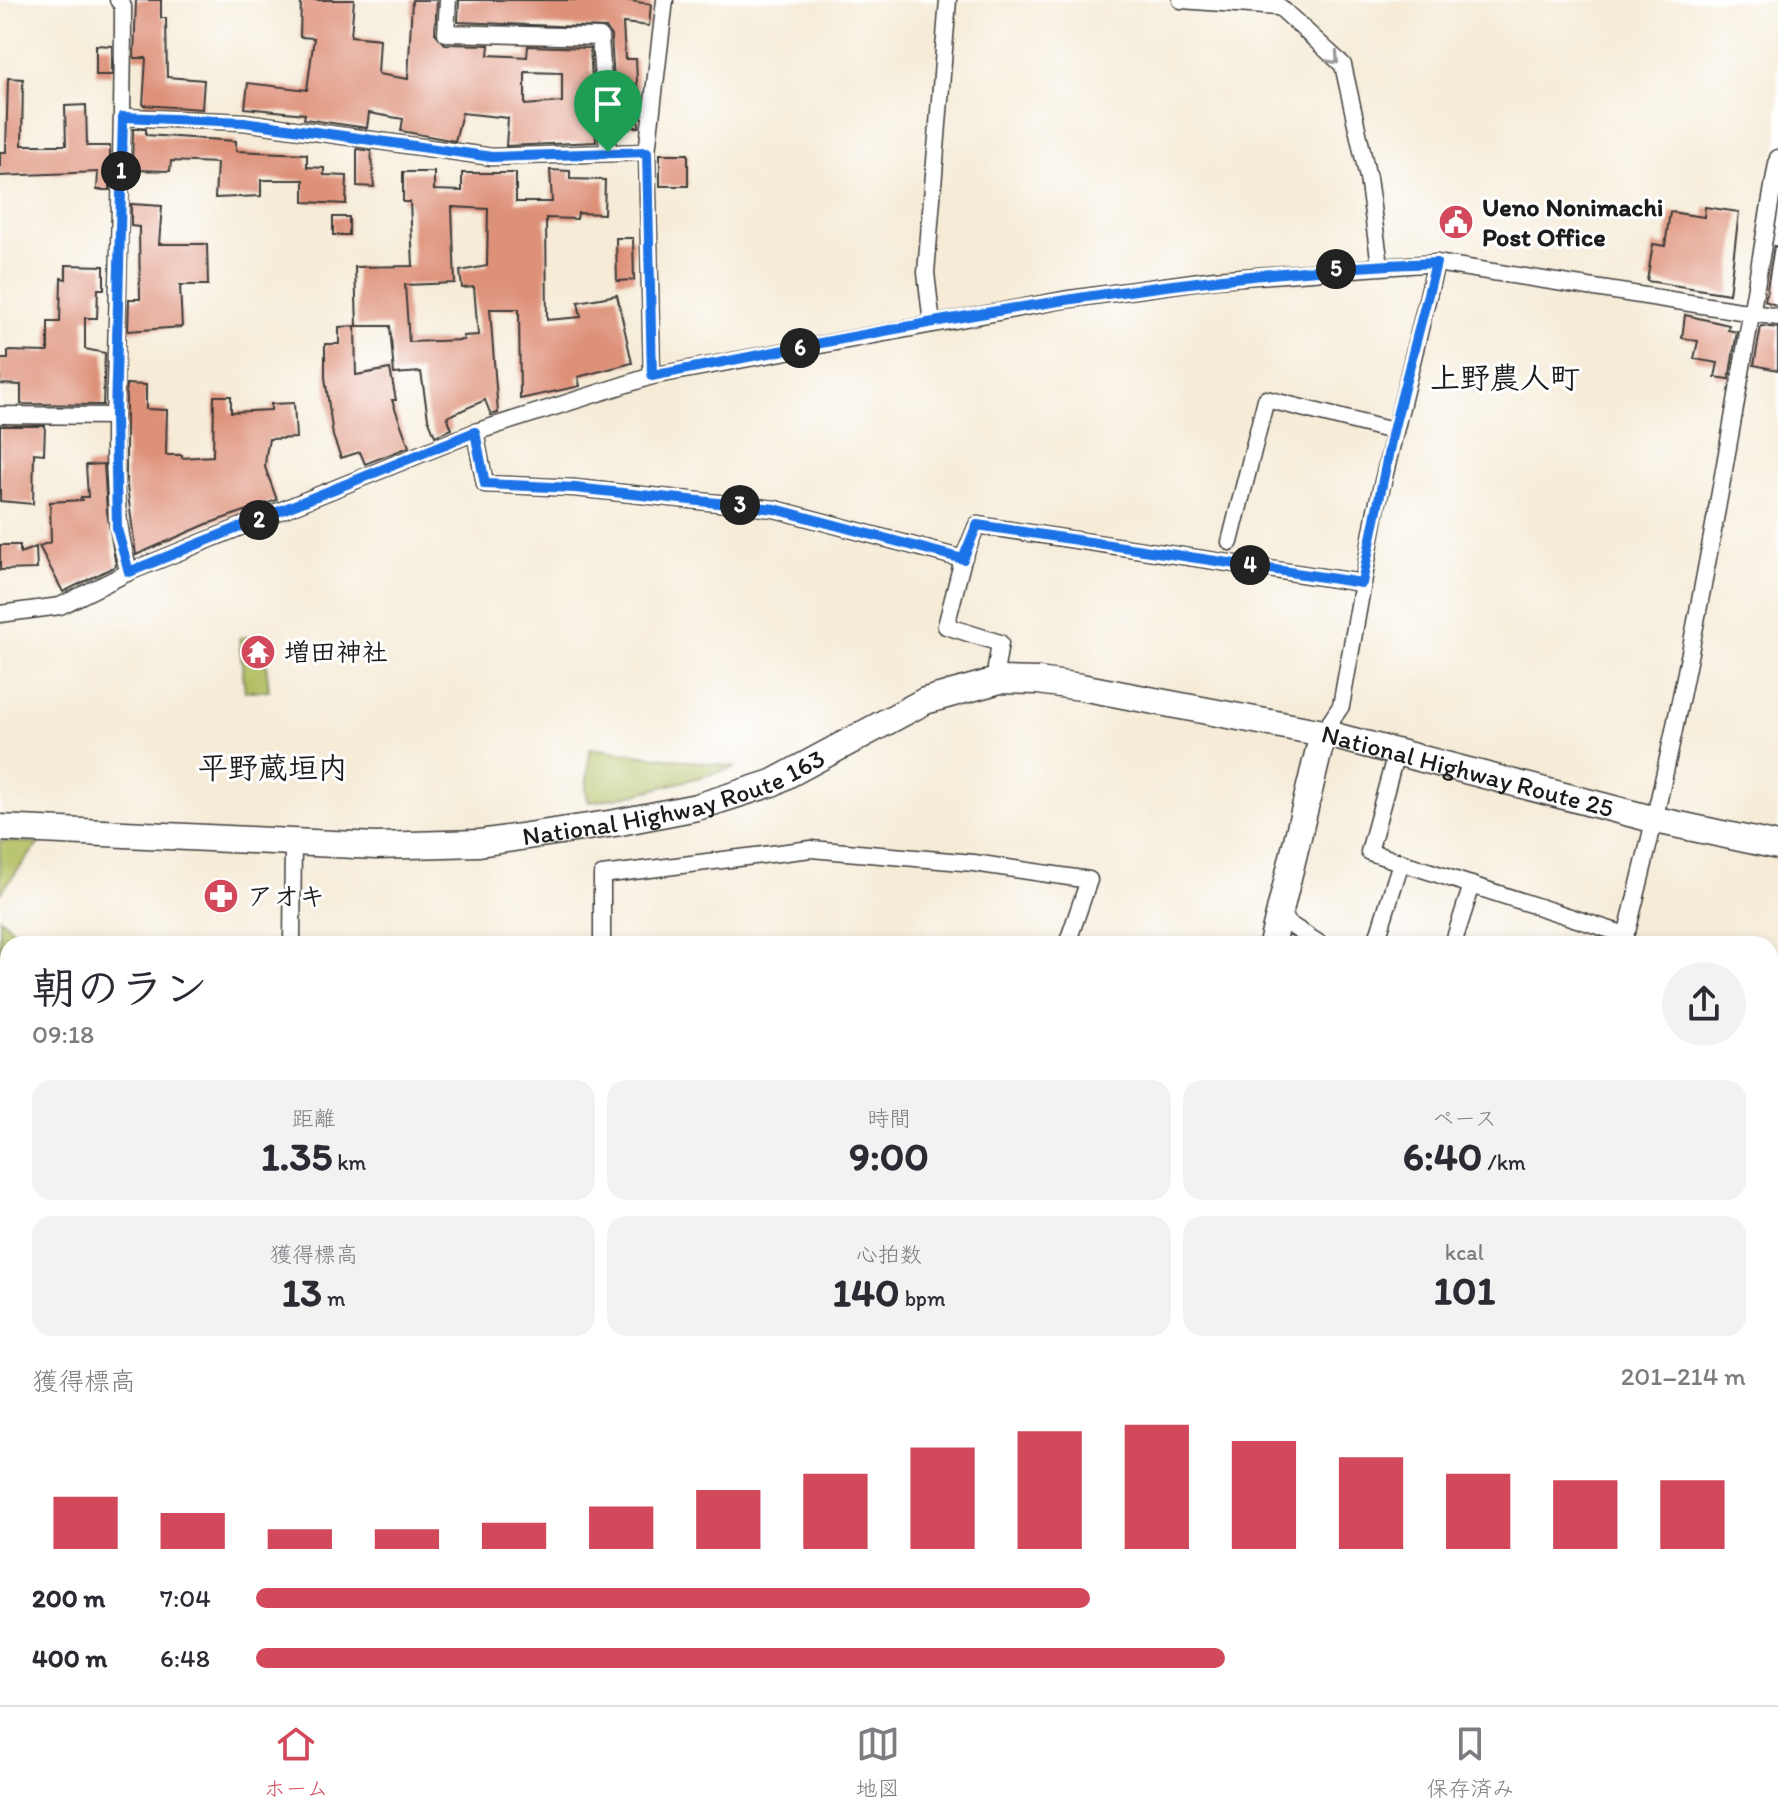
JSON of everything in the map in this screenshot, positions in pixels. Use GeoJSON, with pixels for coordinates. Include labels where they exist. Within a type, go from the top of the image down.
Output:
{"type":"FeatureCollection","features":[{"type":"Feature","properties":{"kind":"highway","name":"National Highway Route 163"},"geometry":{"type":"LineString","coordinates":[[0,828],[376,846],[479,843],[697,807],[772,783],[925,701],[1000,680],[1066,685],[1323,733]]}},
{"type":"Feature","properties":{"kind":"highway","name":"National Highway Route 25"},"geometry":{"type":"LineString","coordinates":[[1274,936],[1323,733],[1656,820],[1778,846]]}},
{"type":"Feature","properties":{"kind":"street"},"geometry":{"type":"LineString","coordinates":[[118,0],[123,6],[123,117],[115,416],[117,529],[129,572]]}},
{"type":"Feature","properties":{"kind":"street"},"geometry":{"type":"LineString","coordinates":[[448,0],[446,33],[600,37],[608,152]]}},
{"type":"Feature","properties":{"kind":"street"},"geometry":{"type":"LineString","coordinates":[[652,376],[647,152],[665,0]]}},
{"type":"Feature","properties":{"kind":"street"},"geometry":{"type":"LineString","coordinates":[[932,324],[926,273],[948,0]]}},
{"type":"Feature","properties":{"kind":"street"},"geometry":{"type":"LineString","coordinates":[[1181,0],[1274,3],[1343,65],[1368,178],[1380,265]]}},
{"type":"Feature","properties":{"kind":"street"},"geometry":{"type":"LineString","coordinates":[[123,117],[244,122],[492,157],[647,152]]}},
{"type":"Feature","properties":{"kind":"street"},"geometry":{"type":"LineString","coordinates":[[1624,936],[1656,820],[1729,450],[1778,158]]}},
{"type":"Feature","properties":{"kind":"street"},"geometry":{"type":"LineString","coordinates":[[1323,733],[1341,706],[1393,431],[1436,263]]}},
{"type":"Feature","properties":{"kind":"street"},"geometry":{"type":"LineString","coordinates":[[0,614],[60,606],[129,572],[475,432],[652,376],[1063,300],[1200,281],[1436,263],[1778,317]]}},
{"type":"Feature","properties":{"kind":"street"},"geometry":{"type":"LineString","coordinates":[[1230,542],[1266,399],[1393,431]]}},
{"type":"Feature","properties":{"kind":"street"},"geometry":{"type":"LineString","coordinates":[[0,415],[115,416]]}},
{"type":"Feature","properties":{"kind":"street"},"geometry":{"type":"LineString","coordinates":[[475,432],[485,484],[575,488],[775,509],[963,559]]}},
{"type":"Feature","properties":{"kind":"street"},"geometry":{"type":"LineString","coordinates":[[1000,680],[996,668],[1000,643],[946,626],[963,559],[977,525],[1362,583]]}},
{"type":"Feature","properties":{"kind":"street"},"geometry":{"type":"LineString","coordinates":[[1396,753],[1369,852],[1614,936]]}},
{"type":"Feature","properties":{"kind":"street"},"geometry":{"type":"LineString","coordinates":[[292,936],[293,841]]}},
{"type":"Feature","properties":{"kind":"street"},"geometry":{"type":"LineString","coordinates":[[602,936],[602,875],[811,849],[974,863],[1089,880],[1070,936]]}},
{"type":"Feature","properties":{"kind":"street"},"geometry":{"type":"LineString","coordinates":[[1378,936],[1401,862]]}},
{"type":"Feature","properties":{"kind":"street"},"geometry":{"type":"LineString","coordinates":[[1456,936],[1472,885]]}},
{"type":"Feature","properties":{"kind":"street"},"geometry":{"type":"LineString","coordinates":[[1278,917],[1308,936]]}},
{"type":"Feature","properties":{"kind":"green space"},"geometry":{"type":"Polygon","coordinates":[[[263,635],[269,691],[245,691],[239,638],[263,635]]]}},
{"type":"Feature","properties":{"kind":"green space"},"geometry":{"type":"Polygon","coordinates":[[[590,748],[737,767],[632,795],[589,802],[586,792],[590,748]]]}},
{"type":"Feature","properties":{"kind":"green space"},"geometry":{"type":"Polygon","coordinates":[[[0,841],[39,843],[0,893],[0,841]]]}},
{"type":"Feature","properties":{"kind":"green space"},"geometry":{"type":"Polygon","coordinates":[[[0,918],[21,936],[0,936],[0,918]]]}},
{"type":"Feature","properties":{"kind":"building"},"geometry":{"type":"Polygon","coordinates":[[[136,0],[161,0],[161,18],[166,18],[167,77],[204,80],[202,109],[143,105],[146,58],[134,58],[136,0]]]}},
{"type":"Feature","properties":{"kind":"building"},"geometry":{"type":"Polygon","coordinates":[[[301,0],[354,0],[351,36],[380,39],[378,74],[408,79],[412,0],[437,0],[435,33],[445,44],[489,45],[488,55],[527,57],[528,46],[590,48],[596,142],[506,146],[508,118],[462,113],[455,141],[401,131],[403,119],[369,113],[367,128],[304,119],[305,114],[245,108],[248,83],[307,90],[314,38],[300,37],[301,0]],[[525,72],[525,105],[562,102],[562,73],[525,72]]]}},
{"type":"Feature","properties":{"kind":"building"},"geometry":{"type":"Polygon","coordinates":[[[459,0],[624,0],[651,4],[649,26],[623,23],[625,59],[636,59],[639,127],[617,127],[611,36],[606,28],[458,22],[459,0]]]}},
{"type":"Feature","properties":{"kind":"building"},"geometry":{"type":"Polygon","coordinates":[[[96,45],[112,46],[112,75],[96,75],[96,45]]]}},
{"type":"Feature","properties":{"kind":"building"},"geometry":{"type":"Polygon","coordinates":[[[8,78],[23,79],[22,145],[66,145],[65,106],[86,105],[87,146],[110,146],[110,190],[97,190],[98,172],[0,176],[0,152],[6,152],[8,78]]]}},
{"type":"Feature","properties":{"kind":"building"},"geometry":{"type":"Polygon","coordinates":[[[133,129],[146,129],[146,135],[236,141],[236,151],[307,154],[307,167],[324,168],[324,175],[347,176],[346,204],[304,202],[304,180],[261,180],[261,196],[215,198],[217,163],[171,161],[170,171],[132,170],[133,129]]]}},
{"type":"Feature","properties":{"kind":"building"},"geometry":{"type":"Polygon","coordinates":[[[357,149],[371,151],[374,187],[357,186],[357,149]]]}},
{"type":"Feature","properties":{"kind":"building"},"geometry":{"type":"Polygon","coordinates":[[[660,154],[688,154],[688,186],[660,186],[660,154]]]}},
{"type":"Feature","properties":{"kind":"building"},"geometry":{"type":"Polygon","coordinates":[[[550,170],[570,171],[570,179],[605,180],[604,214],[578,213],[577,219],[546,218],[547,320],[581,317],[578,302],[617,295],[632,363],[578,377],[580,386],[520,399],[519,309],[490,309],[498,413],[491,415],[485,400],[447,417],[452,429],[435,436],[428,418],[421,372],[394,374],[390,326],[357,326],[355,267],[413,266],[410,202],[403,202],[403,172],[434,172],[434,190],[462,191],[462,173],[516,173],[516,202],[552,202],[550,170]],[[452,207],[455,283],[405,285],[409,342],[464,340],[463,336],[478,335],[474,287],[462,288],[460,271],[487,266],[488,209],[452,207]]]}},
{"type":"Feature","properties":{"kind":"building"},"geometry":{"type":"Polygon","coordinates":[[[131,204],[162,206],[159,244],[207,244],[208,285],[180,285],[182,327],[128,331],[129,299],[140,299],[139,227],[131,226],[131,204]]]}},
{"type":"Feature","properties":{"kind":"building"},"geometry":{"type":"Polygon","coordinates":[[[1705,207],[1739,212],[1729,294],[1647,281],[1653,244],[1665,246],[1670,212],[1704,217],[1705,207]]]}},
{"type":"Feature","properties":{"kind":"building"},"geometry":{"type":"Polygon","coordinates":[[[333,217],[349,217],[349,235],[333,235],[333,217]]]}},
{"type":"Feature","properties":{"kind":"building"},"geometry":{"type":"Polygon","coordinates":[[[616,238],[633,238],[634,280],[617,281],[616,238]]]}},
{"type":"Feature","properties":{"kind":"building"},"geometry":{"type":"Polygon","coordinates":[[[1774,246],[1778,247],[1778,306],[1765,301],[1774,246]]]}},
{"type":"Feature","properties":{"kind":"building"},"geometry":{"type":"Polygon","coordinates":[[[66,265],[104,266],[104,289],[98,289],[97,318],[85,318],[85,349],[105,353],[103,405],[21,404],[21,385],[0,384],[0,359],[8,359],[8,351],[48,352],[48,322],[60,322],[61,278],[66,279],[66,265]]]}},
{"type":"Feature","properties":{"kind":"building"},"geometry":{"type":"Polygon","coordinates":[[[1685,315],[1729,325],[1728,330],[1737,332],[1729,379],[1715,377],[1718,363],[1694,359],[1698,341],[1682,338],[1685,315]]]}},
{"type":"Feature","properties":{"kind":"building"},"geometry":{"type":"Polygon","coordinates":[[[355,326],[356,375],[390,369],[396,400],[392,400],[409,447],[365,464],[360,452],[341,458],[333,436],[325,377],[325,344],[339,344],[339,327],[355,326]]]}},
{"type":"Feature","properties":{"kind":"building"},"geometry":{"type":"Polygon","coordinates":[[[1761,326],[1778,328],[1778,370],[1754,365],[1761,326]]]}},
{"type":"Feature","properties":{"kind":"building"},"geometry":{"type":"Polygon","coordinates":[[[126,384],[146,385],[146,409],[167,410],[166,455],[182,455],[182,458],[213,456],[214,396],[231,396],[231,412],[271,410],[271,404],[294,403],[296,438],[269,439],[266,455],[265,467],[277,500],[207,524],[136,555],[126,479],[126,384]]]}},
{"type":"Feature","properties":{"kind":"building"},"geometry":{"type":"Polygon","coordinates":[[[0,426],[45,426],[44,454],[34,453],[33,504],[0,501],[0,426]]]}},
{"type":"Feature","properties":{"kind":"building"},"geometry":{"type":"Polygon","coordinates":[[[104,464],[107,512],[116,566],[63,592],[39,546],[51,542],[50,502],[88,497],[86,465],[104,464]]]}},
{"type":"Feature","properties":{"kind":"building"},"geometry":{"type":"Polygon","coordinates":[[[0,545],[20,545],[20,553],[36,547],[37,569],[0,570],[0,545]]]}},
{"type":"Feature","properties":{"kind":"place","name":"Ueno Nonimachi Post Office"},"geometry":{"type":"Point","coordinates":[1456,222]}},
{"type":"Feature","properties":{"kind":"place","name":"増田神社"},"geometry":{"type":"Point","coordinates":[258,652]}},
{"type":"Feature","properties":{"kind":"place","name":"アオキ"},"geometry":{"type":"Point","coordinates":[221,896]}},
{"type":"Feature","properties":{"kind":"district","name":"上野農人町"},"geometry":{"type":"Point","coordinates":[1505,377]}},
{"type":"Feature","properties":{"kind":"district","name":"平野蔵垣内"},"geometry":{"type":"Point","coordinates":[273,767]}},
{"type":"Feature","properties":{"kind":"route"},"geometry":{"type":"LineString","coordinates":[[123,117],[244,122],[492,157],[608,152],[647,152],[652,376],[1063,300],[1215,279],[1436,263],[1393,431],[1362,583],[977,525],[963,559],[775,509],[575,488],[485,484],[475,432],[129,572],[117,529],[115,416],[123,117]]}}]}
